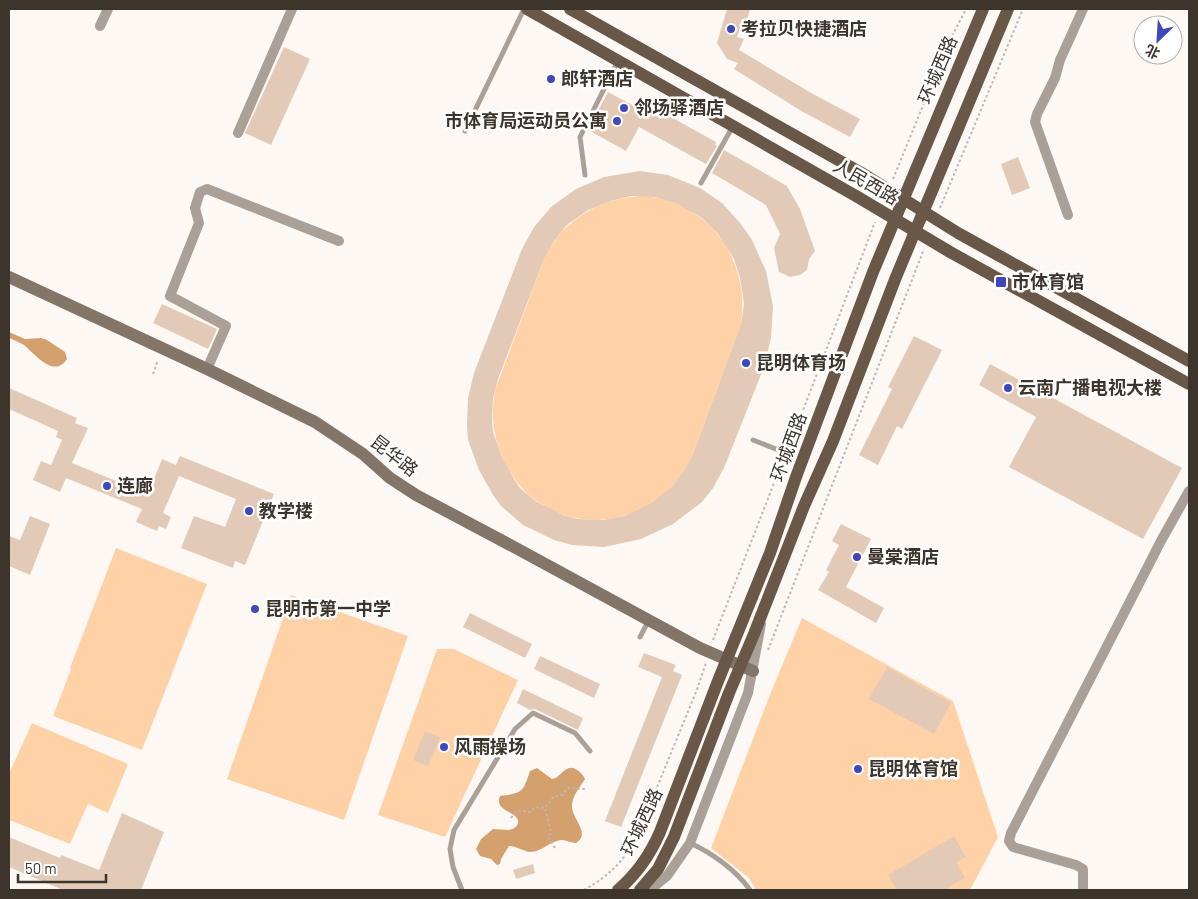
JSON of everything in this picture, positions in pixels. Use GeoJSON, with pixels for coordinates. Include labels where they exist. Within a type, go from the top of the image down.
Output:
{"type":"FeatureCollection","features":[{"type":"Feature","properties":{"kind":"main road","name":"人民西路"},"geometry":{"type":"LineString","coordinates":[[526,9],[928,239],[1189,384]]}},
{"type":"Feature","properties":{"kind":"main road","name":"人民西路"},"geometry":{"type":"LineString","coordinates":[[570,9],[857,171],[936,219],[1189,361]]}},
{"type":"Feature","properties":{"kind":"main road","name":"环城西路"},"geometry":{"type":"LineString","coordinates":[[618,890],[640,868],[657,840],[770,553],[799,468],[895,219],[983,9]]}},
{"type":"Feature","properties":{"kind":"main road","name":"环城西路"},"geometry":{"type":"LineString","coordinates":[[640,890],[652,877],[671,846],[896,277],[1008,9]]}},
{"type":"Feature","properties":{"kind":"street"},"geometry":{"type":"LineString","coordinates":[[100,26],[108,9]]}},
{"type":"Feature","properties":{"kind":"street"},"geometry":{"type":"LineString","coordinates":[[238,133],[292,9]]}},
{"type":"Feature","properties":{"kind":"street"},"geometry":{"type":"LineString","coordinates":[[1068,215],[1035,122],[1083,9]]}},
{"type":"Feature","properties":{"kind":"street"},"geometry":{"type":"LineString","coordinates":[[207,369],[226,326],[170,296],[199,222],[195,208],[200,192],[207,189],[339,241]]}},
{"type":"Feature","properties":{"kind":"street","name":"昆华路"},"geometry":{"type":"LineString","coordinates":[[9,277],[207,369],[315,422],[363,454],[390,478],[416,495],[700,648],[753,672]]}},
{"type":"Feature","properties":{"kind":"street"},"geometry":{"type":"LineString","coordinates":[[1083,890],[1083,869],[1076,865],[1013,847],[1009,841],[1011,833],[1162,539],[1189,492]]}},
{"type":"Feature","properties":{"kind":"street"},"geometry":{"type":"LineString","coordinates":[[650,890],[667,876],[690,844],[746,699],[753,672],[764,609]]}},
{"type":"Feature","properties":{"kind":"lane"},"geometry":{"type":"LineString","coordinates":[[465,132],[526,9]]}},
{"type":"Feature","properties":{"kind":"lane"},"geometry":{"type":"LineString","coordinates":[[585,175],[580,138],[618,61]]}},
{"type":"Feature","properties":{"kind":"lane"},"geometry":{"type":"LineString","coordinates":[[701,183],[733,126]]}},
{"type":"Feature","properties":{"kind":"lane"},"geometry":{"type":"LineString","coordinates":[[753,440],[786,452]]}},
{"type":"Feature","properties":{"kind":"lane"},"geometry":{"type":"LineString","coordinates":[[640,637],[649,620]]}},
{"type":"Feature","properties":{"kind":"lane"},"geometry":{"type":"LineString","coordinates":[[462,890],[453,867],[450,849],[454,830],[515,729],[533,713],[575,733],[590,751]]}},
{"type":"Feature","properties":{"kind":"lane"},"geometry":{"type":"LineString","coordinates":[[690,844],[709,853],[744,882],[750,890]]}},
{"type":"Feature","properties":{"kind":"path"},"geometry":{"type":"LineString","coordinates":[[936,219],[1023,9]]}},
{"type":"Feature","properties":{"kind":"path"},"geometry":{"type":"LineString","coordinates":[[766,654],[928,239]]}},
{"type":"Feature","properties":{"kind":"path"},"geometry":{"type":"LineString","coordinates":[[545,808],[553,797],[562,795],[568,788],[585,789]]}},
{"type":"Feature","properties":{"kind":"path"},"geometry":{"type":"LineString","coordinates":[[511,818],[515,812],[520,810],[530,812],[535,807],[545,808]]}},
{"type":"Feature","properties":{"kind":"path"},"geometry":{"type":"LineString","coordinates":[[545,808],[551,832],[548,837],[555,848]]}},
{"type":"Feature","properties":{"kind":"shaded area"},"geometry":{"type":"Polygon","coordinates":[[[640,196],[664,199],[685,208],[704,221],[719,237],[731,256],[739,277],[742,300],[741,324],[694,451],[676,483],[647,506],[625,516],[603,520],[580,519],[559,513],[538,503],[521,487],[507,467],[494,430],[495,390],[544,259],[552,245],[571,223],[583,214],[610,202],[640,196]]]}},
{"type":"Feature","properties":{"kind":"shaded area"},"geometry":{"type":"Polygon","coordinates":[[[9,332],[25,339],[41,338],[47,340],[65,352],[67,359],[62,365],[51,366],[39,359],[24,345],[9,338],[9,332]]]}},
{"type":"Feature","properties":{"kind":"shaded area"},"geometry":{"type":"Polygon","coordinates":[[[116,548],[207,584],[142,750],[53,716],[116,548]]]}},
{"type":"Feature","properties":{"kind":"shaded area"},"geometry":{"type":"Polygon","coordinates":[[[291,595],[408,636],[344,820],[227,779],[291,595]]]}},
{"type":"Feature","properties":{"kind":"shaded area","name":"昆明体育馆"},"geometry":{"type":"Polygon","coordinates":[[[802,618],[953,701],[998,837],[970,890],[756,890],[749,878],[711,848],[771,692],[802,618]]]}},
{"type":"Feature","properties":{"kind":"shaded area","name":"风雨操场"},"geometry":{"type":"Polygon","coordinates":[[[437,649],[454,649],[518,680],[445,837],[378,815],[437,649]]]}},
{"type":"Feature","properties":{"kind":"shaded area"},"geometry":{"type":"Polygon","coordinates":[[[32,723],[128,764],[108,813],[88,804],[70,844],[9,820],[9,774],[32,723]]]}},
{"type":"Feature","properties":{"kind":"shaded area"},"geometry":{"type":"Polygon","coordinates":[[[537,768],[552,779],[570,768],[582,774],[585,779],[575,794],[572,809],[582,835],[576,843],[560,840],[538,851],[531,852],[509,846],[500,864],[497,865],[491,859],[480,856],[476,849],[481,839],[493,829],[509,830],[517,825],[517,818],[499,803],[500,796],[513,794],[521,790],[526,783],[530,771],[537,768]]]}},
{"type":"Feature","properties":{"kind":"building"},"geometry":{"type":"Polygon","coordinates":[[[727,9],[750,9],[747,20],[743,19],[737,37],[744,39],[739,50],[813,94],[860,119],[850,137],[803,112],[734,69],[738,63],[727,59],[717,43],[727,9]]]}},
{"type":"Feature","properties":{"kind":"building"},"geometry":{"type":"Polygon","coordinates":[[[284,47],[310,59],[271,145],[245,133],[284,47]]]}},
{"type":"Feature","properties":{"kind":"building"},"geometry":{"type":"Polygon","coordinates":[[[608,92],[649,114],[653,107],[716,142],[715,145],[717,146],[706,164],[639,127],[626,151],[588,130],[608,92]]]}},
{"type":"Feature","properties":{"kind":"building"},"geometry":{"type":"Polygon","coordinates":[[[724,150],[787,186],[800,209],[815,251],[809,259],[807,270],[800,275],[790,277],[779,272],[774,248],[780,234],[766,205],[712,173],[724,150]]]}},
{"type":"Feature","properties":{"kind":"building"},"geometry":{"type":"Polygon","coordinates":[[[1018,157],[1030,188],[1012,195],[1001,164],[1018,157]]]}},
{"type":"Feature","properties":{"kind":"building","name":"昆明体育场"},"geometry":{"type":"Polygon","coordinates":[[[640,171],[668,175],[700,188],[722,203],[741,224],[752,240],[766,271],[773,306],[771,338],[764,367],[724,468],[713,488],[702,502],[673,524],[641,539],[604,547],[572,545],[554,540],[523,525],[501,506],[479,470],[468,440],[467,425],[468,398],[474,373],[522,249],[534,227],[551,207],[576,189],[604,177],[640,171]],[[631,196],[588,210],[568,224],[554,241],[544,259],[498,379],[493,399],[493,432],[502,457],[520,488],[537,502],[563,515],[577,519],[603,520],[625,516],[652,503],[674,485],[694,451],[741,324],[744,304],[740,278],[734,259],[717,233],[701,217],[675,203],[655,197],[631,196]]]}},
{"type":"Feature","properties":{"kind":"building"},"geometry":{"type":"Polygon","coordinates":[[[162,304],[217,329],[208,349],[153,323],[162,304]]]}},
{"type":"Feature","properties":{"kind":"building"},"geometry":{"type":"Polygon","coordinates":[[[914,336],[942,350],[902,429],[897,426],[878,465],[859,455],[892,389],[888,387],[914,336]]]}},
{"type":"Feature","properties":{"kind":"building"},"geometry":{"type":"Polygon","coordinates":[[[990,364],[1182,468],[1143,539],[1009,467],[1036,417],[979,385],[990,364]]]}},
{"type":"Feature","properties":{"kind":"building"},"geometry":{"type":"Polygon","coordinates":[[[9,388],[77,418],[75,423],[88,428],[72,463],[148,494],[162,459],[176,465],[180,456],[274,494],[245,565],[235,561],[233,568],[181,548],[194,516],[225,527],[236,499],[179,476],[163,513],[171,517],[166,529],[159,526],[157,531],[136,522],[142,509],[66,478],[60,492],[33,480],[41,461],[51,465],[62,440],[56,437],[58,431],[9,409],[9,388]]]}},
{"type":"Feature","properties":{"kind":"building"},"geometry":{"type":"Polygon","coordinates":[[[30,516],[50,524],[30,575],[9,566],[9,536],[20,540],[30,516]]]}},
{"type":"Feature","properties":{"kind":"building"},"geometry":{"type":"Polygon","coordinates":[[[841,524],[871,539],[846,587],[884,608],[876,623],[818,590],[829,572],[826,570],[839,545],[832,541],[841,524]]]}},
{"type":"Feature","properties":{"kind":"building"},"geometry":{"type":"Polygon","coordinates":[[[470,613],[532,644],[525,658],[463,627],[470,613]]]}},
{"type":"Feature","properties":{"kind":"building"},"geometry":{"type":"Polygon","coordinates":[[[644,653],[676,665],[673,671],[682,675],[621,827],[605,821],[662,677],[638,667],[644,653]]]}},
{"type":"Feature","properties":{"kind":"building"},"geometry":{"type":"Polygon","coordinates":[[[540,656],[600,684],[594,698],[534,669],[540,656]]]}},
{"type":"Feature","properties":{"kind":"building"},"geometry":{"type":"Polygon","coordinates":[[[887,667],[951,703],[934,734],[869,699],[887,667]]]}},
{"type":"Feature","properties":{"kind":"building"},"geometry":{"type":"Polygon","coordinates":[[[523,689],[583,718],[578,730],[535,709],[530,710],[517,703],[523,689]]]}},
{"type":"Feature","properties":{"kind":"building"},"geometry":{"type":"Polygon","coordinates":[[[425,731],[440,737],[428,766],[413,760],[425,731]]]}},
{"type":"Feature","properties":{"kind":"building"},"geometry":{"type":"Polygon","coordinates":[[[122,813],[164,832],[141,890],[63,890],[9,867],[9,837],[60,858],[61,855],[99,870],[122,813]]]}},
{"type":"Feature","properties":{"kind":"building"},"geometry":{"type":"Polygon","coordinates":[[[954,836],[966,857],[956,862],[965,878],[944,890],[897,890],[888,875],[954,836]]]}},
{"type":"Feature","properties":{"kind":"building"},"geometry":{"type":"Polygon","coordinates":[[[533,864],[535,873],[516,879],[513,870],[533,864]]]}},
{"type":"Feature","properties":{"kind":"place","name":"考拉贝快捷酒店"},"geometry":{"type":"Point","coordinates":[731,29]}},
{"type":"Feature","properties":{"kind":"place","name":"郎轩酒店"},"geometry":{"type":"Point","coordinates":[551,79]}},
{"type":"Feature","properties":{"kind":"place","name":"邻场驿酒店"},"geometry":{"type":"Point","coordinates":[624,108]}},
{"type":"Feature","properties":{"kind":"place","name":"市体育局运动员公寓"},"geometry":{"type":"Point","coordinates":[617,121]}},
{"type":"Feature","properties":{"kind":"place","name":"市体育馆"},"geometry":{"type":"Point","coordinates":[1001,282]}},
{"type":"Feature","properties":{"kind":"place","name":"昆明体育场"},"geometry":{"type":"Point","coordinates":[746,363]}},
{"type":"Feature","properties":{"kind":"place","name":"云南广播电视大楼"},"geometry":{"type":"Point","coordinates":[1008,388]}},
{"type":"Feature","properties":{"kind":"place","name":"连廊"},"geometry":{"type":"Point","coordinates":[107,486]}},
{"type":"Feature","properties":{"kind":"place","name":"教学楼"},"geometry":{"type":"Point","coordinates":[249,511]}},
{"type":"Feature","properties":{"kind":"place","name":"曼棠酒店"},"geometry":{"type":"Point","coordinates":[857,557]}},
{"type":"Feature","properties":{"kind":"place","name":"昆明市第一中学"},"geometry":{"type":"Point","coordinates":[255,609]}},
{"type":"Feature","properties":{"kind":"place","name":"风雨操场"},"geometry":{"type":"Point","coordinates":[444,747]}},
{"type":"Feature","properties":{"kind":"place","name":"昆明体育馆"},"geometry":{"type":"Point","coordinates":[858,769]}}]}
